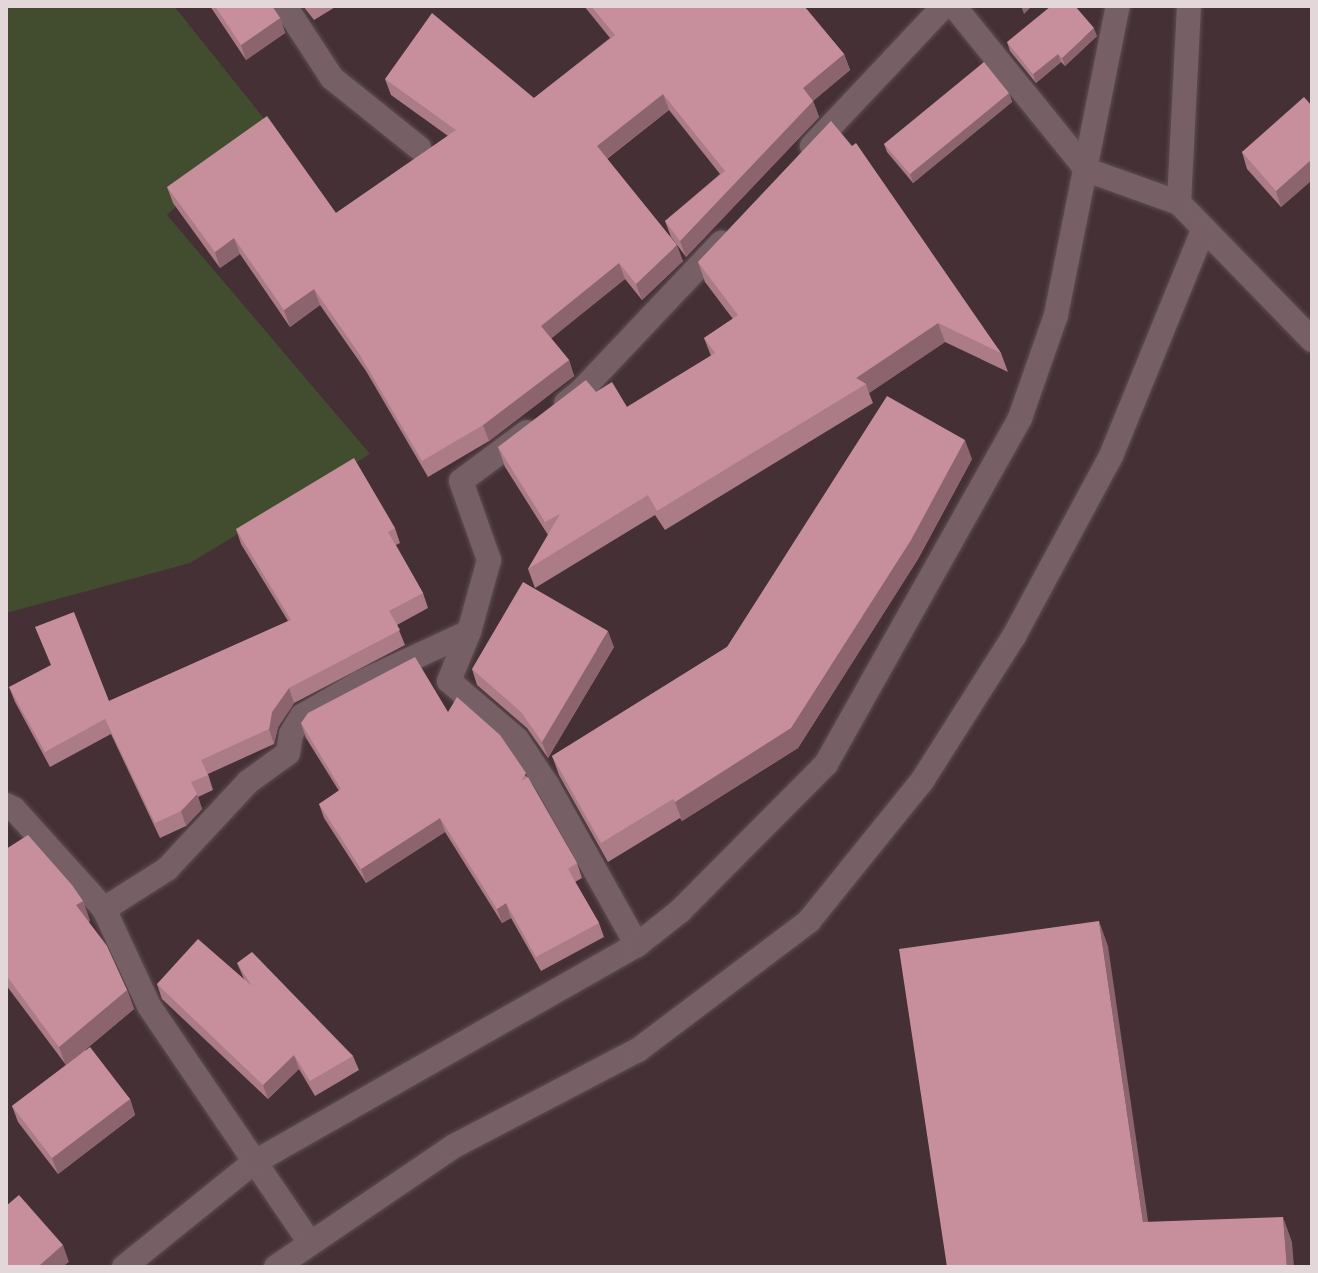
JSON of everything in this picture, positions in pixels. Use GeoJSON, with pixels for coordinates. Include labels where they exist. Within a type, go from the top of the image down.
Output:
{"type":"FeatureCollection","features":[{"type":"Feature","properties":{"kind":"street"},"geometry":{"type":"LineString","coordinates":[[285,6],[332,78],[419,148]]}},
{"type":"Feature","properties":{"kind":"street"},"geometry":{"type":"LineString","coordinates":[[795,165],[944,6]]}},
{"type":"Feature","properties":{"kind":"street"},"geometry":{"type":"LineString","coordinates":[[954,6],[1087,170],[1179,203],[1312,340]]}},
{"type":"Feature","properties":{"kind":"street"},"geometry":{"type":"LineString","coordinates":[[124,1267],[258,1170],[637,945],[680,911],[826,764],[1020,418],[1056,315],[1118,6]]}},
{"type":"Feature","properties":{"kind":"street"},"geometry":{"type":"LineString","coordinates":[[1179,203],[1189,6]]}},
{"type":"Feature","properties":{"kind":"street"},"geometry":{"type":"LineString","coordinates":[[637,945],[548,786],[517,739],[449,681],[469,632],[489,560],[461,481],[581,391],[741,221]]}},
{"type":"Feature","properties":{"kind":"street"},"geometry":{"type":"LineString","coordinates":[[276,1267],[304,1235],[454,1146],[638,1050],[809,921],[922,781],[1014,636],[1111,456],[1203,231]]}},
{"type":"Feature","properties":{"kind":"street"},"geometry":{"type":"LineString","coordinates":[[104,909],[167,869],[248,782],[288,753],[291,734],[302,716],[359,683],[469,632]]}},
{"type":"Feature","properties":{"kind":"street"},"geometry":{"type":"LineString","coordinates":[[6,805],[14,809],[104,909],[149,1006],[304,1235]]}},
{"type":"Feature","properties":{"kind":"green space"},"geometry":{"type":"Polygon","coordinates":[[[6,6],[174,6],[266,121],[167,215],[370,454],[190,563],[6,613],[6,6]]]}},
{"type":"Feature","properties":{"kind":"building"},"geometry":{"type":"Polygon","coordinates":[[[215,6],[272,6],[280,18],[241,45],[215,6]]]}},
{"type":"Feature","properties":{"kind":"building"},"geometry":{"type":"Polygon","coordinates":[[[591,6],[804,6],[844,54],[803,88],[813,101],[680,241],[665,221],[725,171],[663,94],[597,146],[677,245],[636,284],[619,263],[541,326],[569,360],[483,425],[422,461],[360,355],[314,289],[284,310],[234,238],[215,252],[167,187],[267,116],[336,213],[456,130],[385,79],[432,13],[534,98],[615,35],[591,6]]]}},
{"type":"Feature","properties":{"kind":"building"},"geometry":{"type":"Polygon","coordinates":[[[1051,6],[1075,6],[1094,28],[1062,58],[1058,54],[1033,74],[1007,42],[1051,6]]]}},
{"type":"Feature","properties":{"kind":"building"},"geometry":{"type":"Polygon","coordinates":[[[984,62],[1009,93],[910,174],[884,144],[984,62]]]}},
{"type":"Feature","properties":{"kind":"building"},"geometry":{"type":"Polygon","coordinates":[[[1304,97],[1312,106],[1312,159],[1276,191],[1242,152],[1304,97]]]}},
{"type":"Feature","properties":{"kind":"building"},"geometry":{"type":"Polygon","coordinates":[[[831,121],[852,146],[856,143],[1001,353],[938,323],[856,378],[866,384],[657,511],[648,495],[528,569],[560,514],[545,522],[498,447],[586,380],[596,392],[612,382],[627,407],[715,353],[704,338],[738,315],[698,262],[831,121]]]}},
{"type":"Feature","properties":{"kind":"building"},"geometry":{"type":"Polygon","coordinates":[[[887,396],[965,440],[911,540],[791,728],[675,802],[673,799],[601,843],[552,756],[727,647],[887,396]]]}},
{"type":"Feature","properties":{"kind":"building"},"geometry":{"type":"Polygon","coordinates":[[[354,458],[395,528],[388,532],[423,593],[389,611],[400,630],[289,688],[272,712],[269,729],[201,760],[208,775],[191,782],[197,794],[181,811],[155,823],[105,719],[45,752],[9,687],[51,665],[35,627],[74,612],[109,701],[291,620],[236,529],[354,458]]]}},
{"type":"Feature","properties":{"kind":"building"},"geometry":{"type":"Polygon","coordinates":[[[523,582],[608,631],[542,742],[521,712],[472,669],[523,582]]]}},
{"type":"Feature","properties":{"kind":"building"},"geometry":{"type":"Polygon","coordinates":[[[415,657],[448,712],[457,697],[500,735],[526,773],[521,781],[528,777],[577,863],[568,869],[599,923],[536,957],[506,903],[497,909],[440,818],[361,869],[319,804],[341,789],[301,723],[308,713],[415,657]]]}},
{"type":"Feature","properties":{"kind":"building"},"geometry":{"type":"Polygon","coordinates":[[[28,835],[83,901],[76,905],[107,946],[127,990],[59,1047],[6,975],[6,849],[28,835]]]}},
{"type":"Feature","properties":{"kind":"building"},"geometry":{"type":"Polygon","coordinates":[[[1099,921],[1143,1222],[1283,1217],[1287,1267],[947,1267],[899,949],[1099,921]]]}},
{"type":"Feature","properties":{"kind":"building"},"geometry":{"type":"Polygon","coordinates":[[[198,939],[252,986],[237,963],[252,952],[353,1056],[310,1081],[294,1055],[263,1085],[157,984],[198,939]]]}},
{"type":"Feature","properties":{"kind":"building"},"geometry":{"type":"Polygon","coordinates":[[[90,1047],[130,1099],[52,1158],[12,1106],[90,1047]]]}},
{"type":"Feature","properties":{"kind":"building"},"geometry":{"type":"Polygon","coordinates":[[[19,1195],[63,1245],[38,1267],[6,1267],[6,1206],[19,1195]]]}}]}
